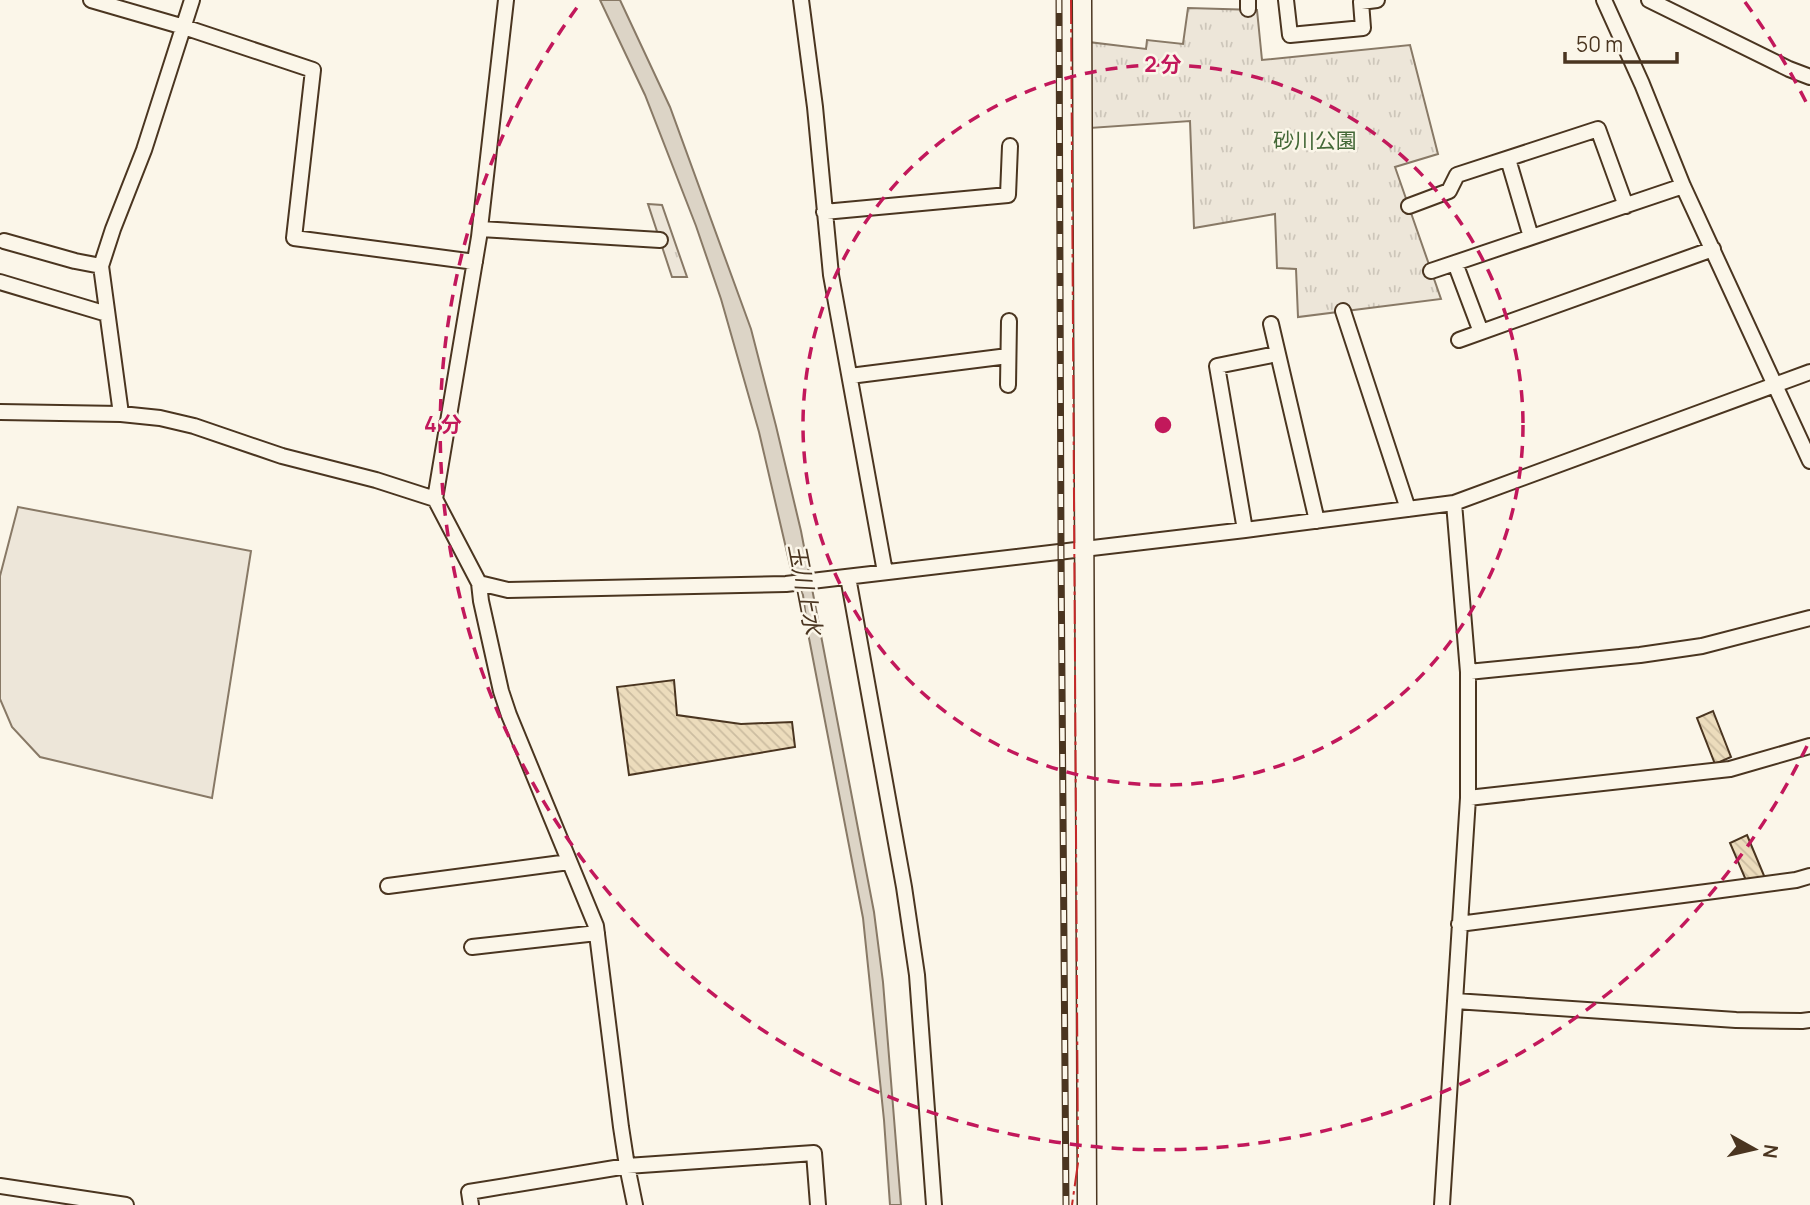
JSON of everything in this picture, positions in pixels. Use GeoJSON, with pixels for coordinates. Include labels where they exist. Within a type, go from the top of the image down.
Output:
{"type":"FeatureCollection","features":[{"type":"Feature","properties":{"kind":"street"},"geometry":{"type":"LineString","coordinates":[[91,0],[184,27],[313,70],[294,237],[475,262]]}},
{"type":"Feature","properties":{"kind":"street"},"geometry":{"type":"LineString","coordinates":[[121,414],[102,266],[113,229],[144,150],[192,0]]}},
{"type":"Feature","properties":{"kind":"street"},"geometry":{"type":"LineString","coordinates":[[506,0],[480,229],[435,499],[478,583],[498,678],[509,715],[596,926],[627,1166],[635,1205]]}},
{"type":"Feature","properties":{"kind":"street"},"geometry":{"type":"LineString","coordinates":[[801,0],[815,107],[831,275],[885,572]]}},
{"type":"Feature","properties":{"kind":"street"},"geometry":{"type":"LineString","coordinates":[[1082,0],[1087,1205]]}},
{"type":"Feature","properties":{"kind":"street"},"geometry":{"type":"LineString","coordinates":[[1286,0],[1290,35],[1363,28],[1361,1],[1377,0]]}},
{"type":"Feature","properties":{"kind":"street"},"geometry":{"type":"LineString","coordinates":[[1605,0],[1683,186],[1810,461]]}},
{"type":"Feature","properties":{"kind":"street"},"geometry":{"type":"LineString","coordinates":[[1650,0],[1810,77]]}},
{"type":"Feature","properties":{"kind":"street"},"geometry":{"type":"LineString","coordinates":[[1409,206],[1449,191],[1457,175],[1598,130],[1626,206]]}},
{"type":"Feature","properties":{"kind":"street"},"geometry":{"type":"LineString","coordinates":[[824,212],[1008,195],[1010,146]]}},
{"type":"Feature","properties":{"kind":"street"},"geometry":{"type":"LineString","coordinates":[[1508,159],[1531,237]]}},
{"type":"Feature","properties":{"kind":"street"},"geometry":{"type":"LineString","coordinates":[[1431,271],[1683,186]]}},
{"type":"Feature","properties":{"kind":"street"},"geometry":{"type":"LineString","coordinates":[[480,229],[660,240]]}},
{"type":"Feature","properties":{"kind":"street"},"geometry":{"type":"LineString","coordinates":[[4,241],[102,266]]}},
{"type":"Feature","properties":{"kind":"street"},"geometry":{"type":"LineString","coordinates":[[1459,340],[1713,249]]}},
{"type":"Feature","properties":{"kind":"street"},"geometry":{"type":"LineString","coordinates":[[1455,263],[1481,332]]}},
{"type":"Feature","properties":{"kind":"street"},"geometry":{"type":"LineString","coordinates":[[0,282],[107,314]]}},
{"type":"Feature","properties":{"kind":"street"},"geometry":{"type":"LineString","coordinates":[[1343,312],[1408,509]]}},
{"type":"Feature","properties":{"kind":"street"},"geometry":{"type":"LineString","coordinates":[[1008,385],[1009,321]]}},
{"type":"Feature","properties":{"kind":"street"},"geometry":{"type":"LineString","coordinates":[[1271,324],[1317,521]]}},
{"type":"Feature","properties":{"kind":"street"},"geometry":{"type":"LineString","coordinates":[[1245,530],[1217,366],[1277,354]]}},
{"type":"Feature","properties":{"kind":"street"},"geometry":{"type":"LineString","coordinates":[[850,376],[1008,356]]}},
{"type":"Feature","properties":{"kind":"street"},"geometry":{"type":"LineString","coordinates":[[478,583],[508,590],[786,584],[1454,503],[1810,372]]}},
{"type":"Feature","properties":{"kind":"street"},"geometry":{"type":"LineString","coordinates":[[0,412],[121,414],[160,418],[435,499]]}},
{"type":"Feature","properties":{"kind":"street"},"geometry":{"type":"LineString","coordinates":[[1442,1205],[1468,798],[1468,672],[1454,503]]}},
{"type":"Feature","properties":{"kind":"street"},"geometry":{"type":"LineString","coordinates":[[848,577],[904,887],[917,975],[934,1205]]}},
{"type":"Feature","properties":{"kind":"street"},"geometry":{"type":"LineString","coordinates":[[1468,672],[1702,646],[1810,618]]}},
{"type":"Feature","properties":{"kind":"street"},"geometry":{"type":"LineString","coordinates":[[1468,798],[1730,769],[1810,746]]}},
{"type":"Feature","properties":{"kind":"street"},"geometry":{"type":"LineString","coordinates":[[388,886],[569,862]]}},
{"type":"Feature","properties":{"kind":"street"},"geometry":{"type":"LineString","coordinates":[[1460,924],[1810,876]]}},
{"type":"Feature","properties":{"kind":"street"},"geometry":{"type":"LineString","coordinates":[[471,947],[597,933]]}},
{"type":"Feature","properties":{"kind":"street"},"geometry":{"type":"LineString","coordinates":[[1455,1001],[1736,1020],[1810,1020]]}},
{"type":"Feature","properties":{"kind":"street"},"geometry":{"type":"LineString","coordinates":[[471,1205],[469,1192],[627,1166],[814,1153],[818,1205]]}},
{"type":"Feature","properties":{"kind":"street"},"geometry":{"type":"LineString","coordinates":[[0,1186],[126,1205]]}},
{"type":"Feature","properties":{"kind":"green space","name":"砂川公園"},"geometry":{"type":"Polygon","coordinates":[[[1188,8],[1257,10],[1262,60],[1410,45],[1438,154],[1395,167],[1441,299],[1298,317],[1296,269],[1277,268],[1275,214],[1194,228],[1190,121],[1090,128],[1088,42],[1146,49],[1147,40],[1183,44],[1188,8]]]}},
{"type":"Feature","properties":{"kind":"green space"},"geometry":{"type":"Polygon","coordinates":[[[648,204],[662,205],[687,277],[672,277],[648,204]]]}},
{"type":"Feature","properties":{"kind":"green space"},"geometry":{"type":"Polygon","coordinates":[[[18,507],[251,551],[212,798],[40,757],[12,727],[0,699],[0,576],[18,507]]]}},
{"type":"Feature","properties":{"kind":"water","name":"玉川上水"},"geometry":{"type":"Polygon","coordinates":[[[600,0],[620,0],[670,107],[751,329],[776,426],[801,531],[874,912],[883,982],[901,1205],[890,1205],[863,918],[803,595],[792,574],[759,432],[721,299],[645,95],[600,0]]]}},
{"type":"Feature","properties":{"kind":"building"},"geometry":{"type":"Polygon","coordinates":[[[674,680],[677,715],[741,724],[792,722],[795,747],[629,775],[617,687],[674,680]]]}},
{"type":"Feature","properties":{"kind":"building"},"geometry":{"type":"Polygon","coordinates":[[[1713,711],[1731,757],[1715,764],[1697,718],[1713,711]]]}},
{"type":"Feature","properties":{"kind":"building"},"geometry":{"type":"Polygon","coordinates":[[[1747,835],[1765,878],[1748,885],[1730,843],[1747,835]]]}},
{"type":"Feature","properties":{"kind":"railway"},"geometry":{"type":"LineString","coordinates":[[1059,0],[1066,1205]]}},
{"type":"Feature","properties":{"kind":"power"},"geometry":{"type":"LineString","coordinates":[[1071,0],[1078,1163],[1072,1205]]}}]}
